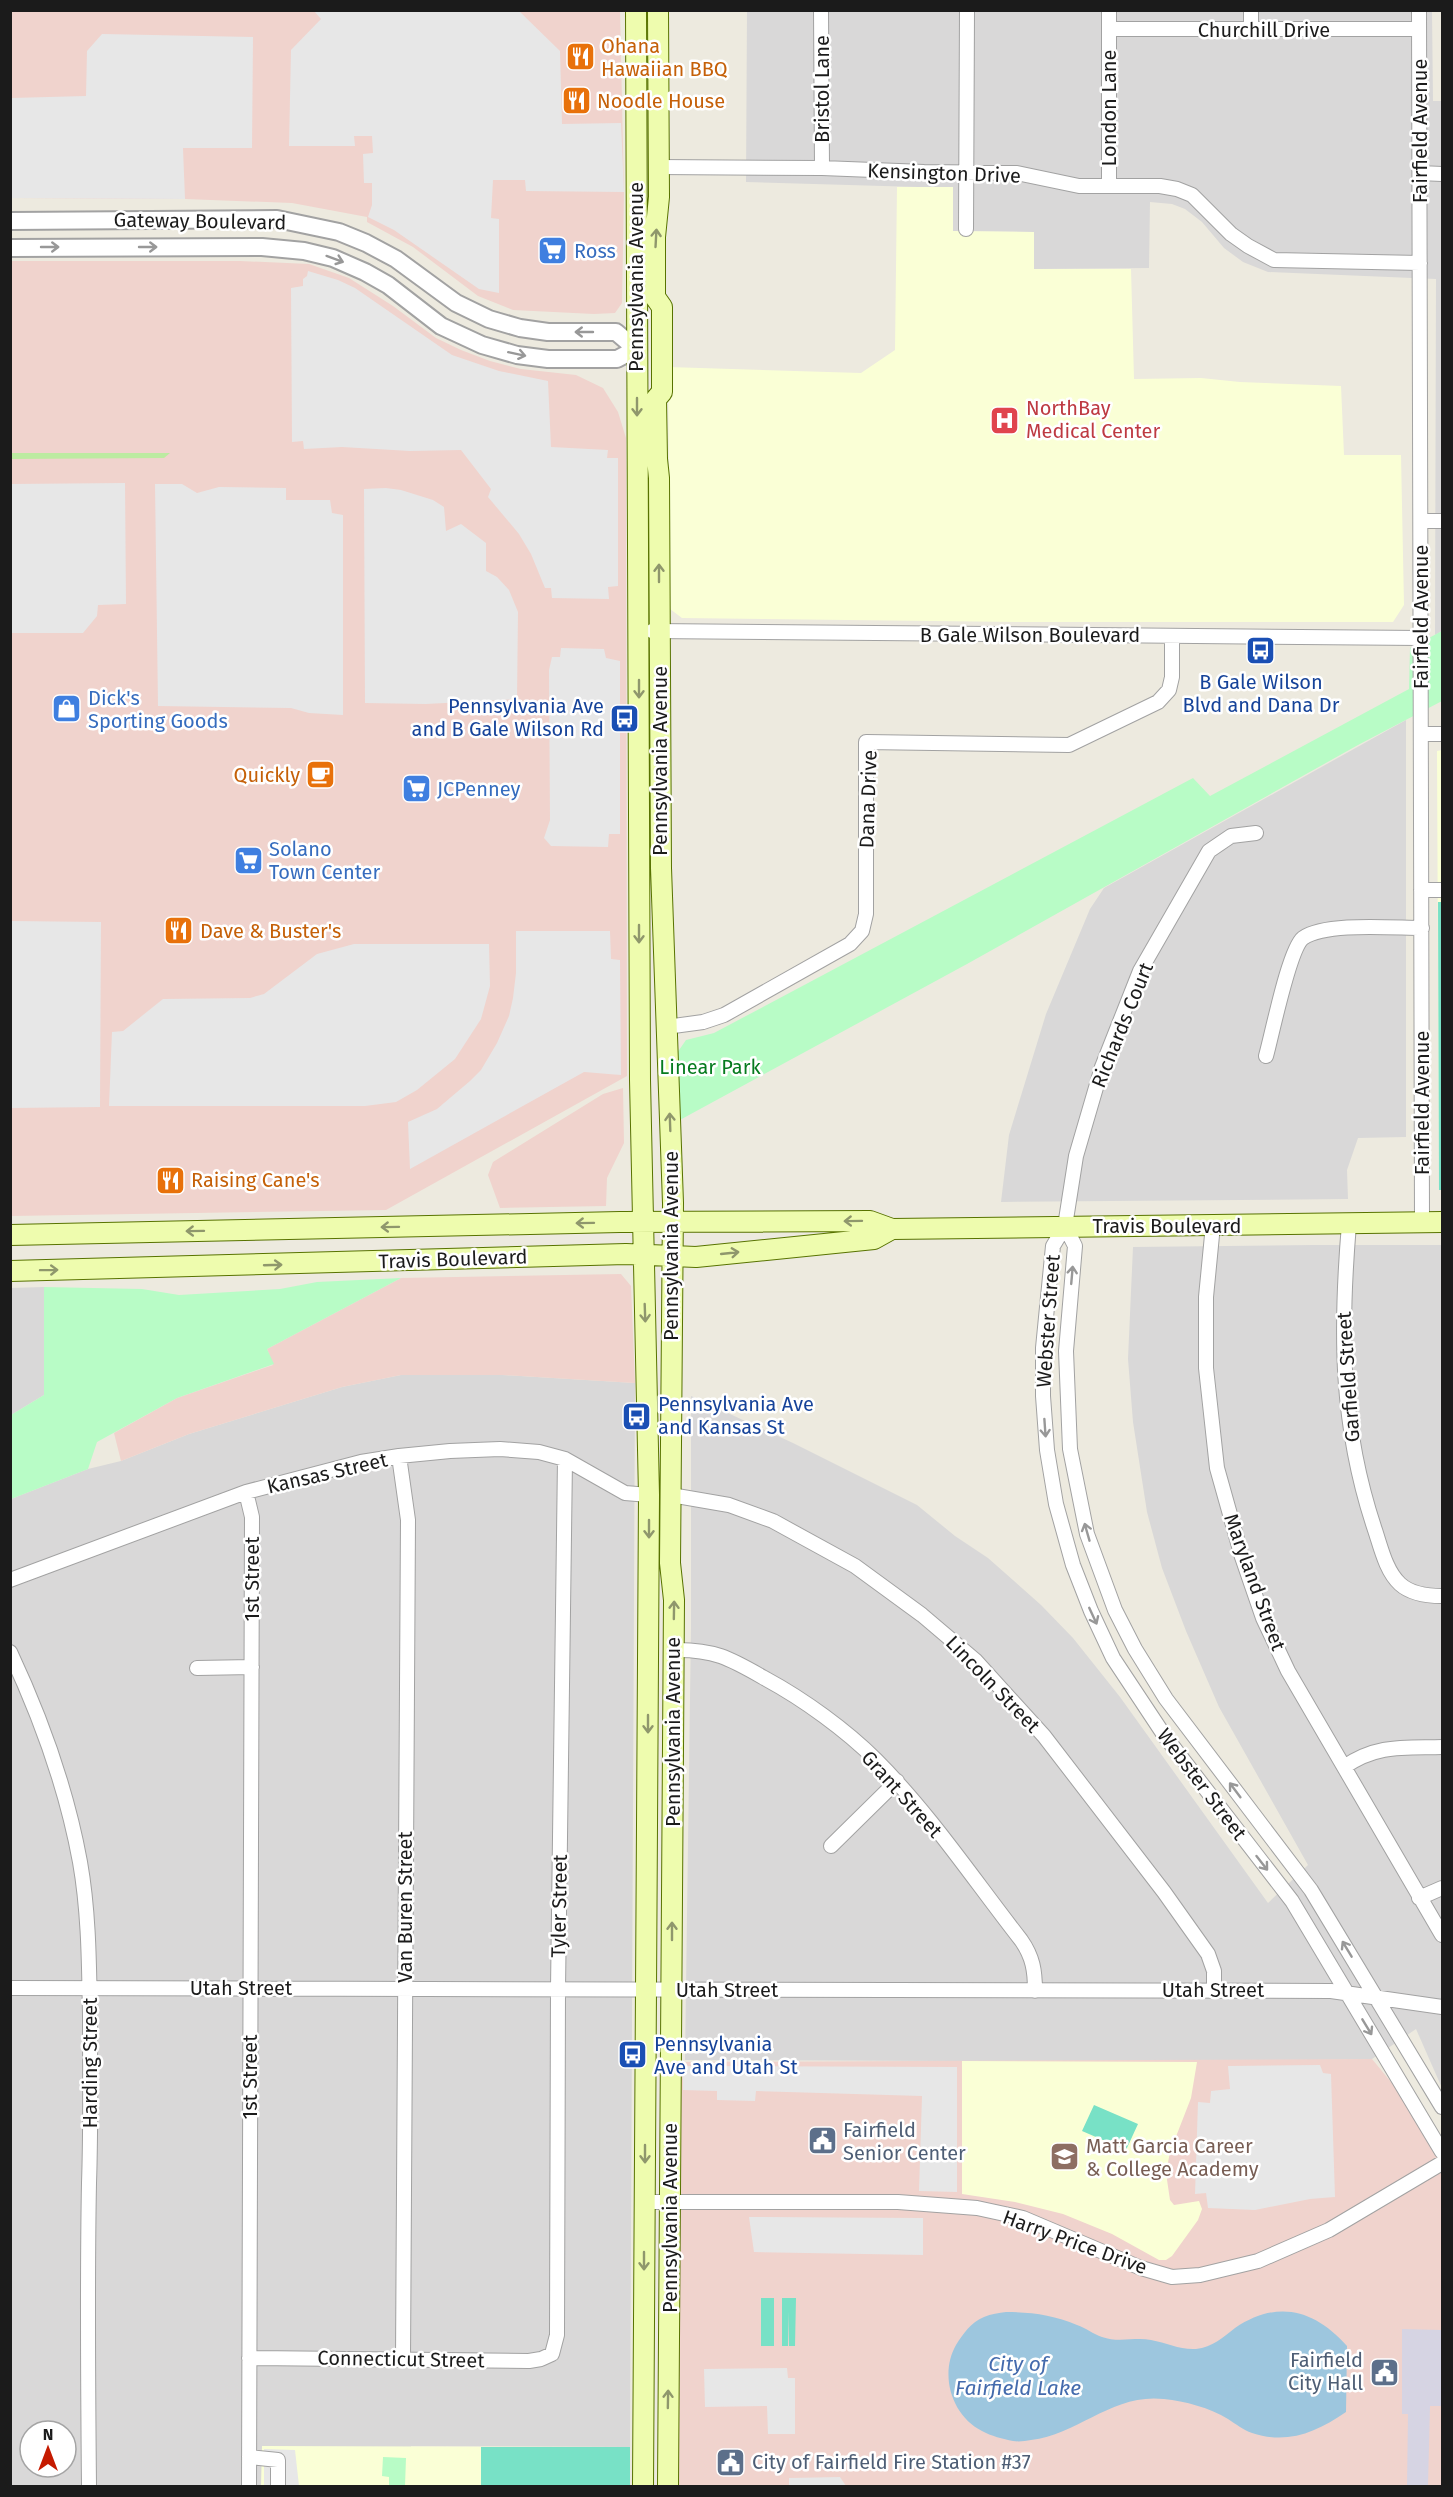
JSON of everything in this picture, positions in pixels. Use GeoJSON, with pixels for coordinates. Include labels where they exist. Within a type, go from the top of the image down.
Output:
{"type":"FeatureCollection","features":[{"type":"Feature","properties":{"kind":"main road","name":"Pennsylvania Avenue"},"geometry":{"type":"LineString","coordinates":[[636,10],[636,349],[643,1222],[649,1495],[643,2487]]}},
{"type":"Feature","properties":{"kind":"main road","name":"Pennsylvania Avenue"},"geometry":{"type":"LineString","coordinates":[[658,10],[655,297],[662,308],[662,392],[657,399],[661,868],[672,1222],[670,1563],[674,1600],[668,2487]]}},
{"type":"Feature","properties":{"kind":"main road"},"geometry":{"type":"LineString","coordinates":[[636,74],[646,91],[647,150],[658,167],[636,185]]}},
{"type":"Feature","properties":{"kind":"main road"},"geometry":{"type":"LineString","coordinates":[[655,297],[650,308],[650,333],[636,349],[649,363],[650,392],[657,399]]}},
{"type":"Feature","properties":{"kind":"main road","name":"Travis Boulevard"},"geometry":{"type":"LineString","coordinates":[[10,1235],[643,1222],[870,1221],[892,1229],[1443,1222]]}},
{"type":"Feature","properties":{"kind":"main road","name":"Travis Boulevard"},"geometry":{"type":"LineString","coordinates":[[10,1271],[259,1266],[391,1259],[644,1255],[696,1257],[874,1239],[892,1229]]}},
{"type":"Feature","properties":{"kind":"street","name":"Bristol Lane"},"geometry":{"type":"LineString","coordinates":[[821,10],[822,168]]}},
{"type":"Feature","properties":{"kind":"street"},"geometry":{"type":"LineString","coordinates":[[966,229],[967,10]]}},
{"type":"Feature","properties":{"kind":"street","name":"London Lane"},"geometry":{"type":"LineString","coordinates":[[1109,10],[1109,186]]}},
{"type":"Feature","properties":{"kind":"street"},"geometry":{"type":"LineString","coordinates":[[1251,10],[1251,30]]}},
{"type":"Feature","properties":{"kind":"street","name":"Fairfield Avenue"},"geometry":{"type":"LineString","coordinates":[[1419,10],[1422,1222]]}},
{"type":"Feature","properties":{"kind":"street","name":"Churchill Drive"},"geometry":{"type":"LineString","coordinates":[[1109,29],[1419,29]]}},
{"type":"Feature","properties":{"kind":"street","name":"Kensington Drive"},"geometry":{"type":"LineString","coordinates":[[658,167],[822,168],[1017,174],[1079,186],[1160,186],[1192,195],[1231,234],[1259,254],[1274,260],[1420,262]]}},
{"type":"Feature","properties":{"kind":"street"},"geometry":{"type":"LineString","coordinates":[[1420,173],[1443,174]]}},
{"type":"Feature","properties":{"kind":"street","name":"Gateway Boulevard"},"geometry":{"type":"LineString","coordinates":[[10,221],[277,219],[313,225],[366,243],[396,259],[456,303],[489,319],[520,328],[548,332],[616,332],[636,349],[617,358],[548,359],[517,355],[482,345],[441,326],[388,285],[365,272],[333,258],[303,250],[270,247],[10,248]]}},
{"type":"Feature","properties":{"kind":"street"},"geometry":{"type":"LineString","coordinates":[[1421,520],[1443,521]]}},
{"type":"Feature","properties":{"kind":"street","name":"B Gale Wilson Boulevard"},"geometry":{"type":"LineString","coordinates":[[638,630],[1421,638]]}},
{"type":"Feature","properties":{"kind":"street","name":"Dana Drive"},"geometry":{"type":"LineString","coordinates":[[666,1027],[703,1022],[724,1016],[850,944],[862,930],[866,914],[866,742],[1069,745],[1158,702],[1169,690],[1172,677],[1172,636]]}},
{"type":"Feature","properties":{"kind":"street"},"geometry":{"type":"LineString","coordinates":[[1421,734],[1443,734]]}},
{"type":"Feature","properties":{"kind":"street","name":"Richards Court"},"geometry":{"type":"LineString","coordinates":[[1065,1227],[1076,1156],[1102,1066],[1140,971],[1209,851],[1231,836],[1256,833]]}},
{"type":"Feature","properties":{"kind":"street"},"geometry":{"type":"LineString","coordinates":[[1421,890],[1443,890]]}},
{"type":"Feature","properties":{"kind":"street"},"geometry":{"type":"LineString","coordinates":[[1266,1056],[1292,957],[1301,939],[1317,931],[1339,928],[1422,928]]}},
{"type":"Feature","properties":{"kind":"street","name":"Garfield Street"},"geometry":{"type":"LineString","coordinates":[[1349,1224],[1343,1298],[1346,1399],[1352,1445],[1365,1500],[1388,1568],[1400,1584],[1415,1593],[1443,1596]]}},
{"type":"Feature","properties":{"kind":"street","name":"Maryland Street"},"geometry":{"type":"LineString","coordinates":[[1213,1225],[1206,1297],[1206,1368],[1217,1468],[1242,1557],[1263,1618],[1288,1671],[1419,1898],[1443,1935]]}},
{"type":"Feature","properties":{"kind":"street","name":"Webster Street"},"geometry":{"type":"LineString","coordinates":[[1443,2107],[1311,1890],[1166,1699],[1135,1649],[1102,1578],[1079,1501],[1070,1449],[1066,1351],[1075,1246],[1065,1227],[1053,1246],[1043,1348],[1043,1396],[1047,1450],[1056,1504],[1073,1565],[1091,1611],[1113,1658],[1144,1707],[1292,1901],[1443,2152]]}},
{"type":"Feature","properties":{"kind":"street","name":"Kansas Street"},"geometry":{"type":"LineString","coordinates":[[10,1580],[246,1492],[340,1467],[399,1456],[500,1449],[539,1452],[566,1459],[625,1493],[649,1495]]}},
{"type":"Feature","properties":{"kind":"street","name":"Van Buren Street"},"geometry":{"type":"LineString","coordinates":[[399,1456],[408,1520],[403,2359]]}},
{"type":"Feature","properties":{"kind":"street","name":"Tyler Street"},"geometry":{"type":"LineString","coordinates":[[552,2354],[557,2335],[558,1989],[566,1459]]}},
{"type":"Feature","properties":{"kind":"street","name":"1st Street"},"geometry":{"type":"LineString","coordinates":[[246,1492],[252,1517],[249,2487]]}},
{"type":"Feature","properties":{"kind":"street","name":"Lincoln Street"},"geometry":{"type":"LineString","coordinates":[[671,1495],[729,1505],[773,1521],[855,1566],[922,1615],[975,1660],[1044,1736],[1164,1892],[1208,1954],[1214,1971],[1214,1990]]}},
{"type":"Feature","properties":{"kind":"street","name":"Grant Street"},"geometry":{"type":"LineString","coordinates":[[673,1650],[690,1649],[720,1654],[783,1688],[874,1757],[897,1781],[1029,1952],[1035,1974],[1035,1991]]}},
{"type":"Feature","properties":{"kind":"street","name":"Harding Street"},"geometry":{"type":"LineString","coordinates":[[10,1652],[66,1803],[80,1862],[86,1908],[89,1988],[89,2487]]}},
{"type":"Feature","properties":{"kind":"street"},"geometry":{"type":"LineString","coordinates":[[197,1668],[252,1667]]}},
{"type":"Feature","properties":{"kind":"street"},"geometry":{"type":"LineString","coordinates":[[1344,1767],[1362,1755],[1379,1750],[1443,1747]]}},
{"type":"Feature","properties":{"kind":"street"},"geometry":{"type":"LineString","coordinates":[[831,1846],[897,1781]]}},
{"type":"Feature","properties":{"kind":"street"},"geometry":{"type":"LineString","coordinates":[[1419,1898],[1443,1888]]}},
{"type":"Feature","properties":{"kind":"street","name":"Utah Street"},"geometry":{"type":"LineString","coordinates":[[10,1988],[1331,1990],[1443,2007]]}},
{"type":"Feature","properties":{"kind":"street","name":"Harry Price Drive"},"geometry":{"type":"LineString","coordinates":[[645,2202],[898,2202],[977,2208],[1023,2218],[1141,2268],[1172,2277],[1200,2275],[1258,2261],[1329,2230],[1443,2163]]}},
{"type":"Feature","properties":{"kind":"street","name":"Connecticut Street"},"geometry":{"type":"LineString","coordinates":[[249,2358],[529,2361],[552,2354]]}},
{"type":"Feature","properties":{"kind":"street"},"geometry":{"type":"LineString","coordinates":[[249,2457],[278,2460],[278,2487]]}},
{"type":"Feature","properties":{"kind":"shaded area"},"geometry":{"type":"Polygon","coordinates":[[[11,11],[620,11],[624,192],[622,303],[615,313],[513,310],[478,296],[413,247],[367,222],[367,217],[292,203],[185,199],[11,198],[11,11]]]}},
{"type":"Feature","properties":{"kind":"shaded area"},"geometry":{"type":"Polygon","coordinates":[[[314,11],[519,11],[560,51],[562,124],[621,123],[624,192],[526,191],[525,180],[493,180],[491,218],[499,219],[499,293],[479,289],[394,230],[368,217],[372,205],[372,183],[364,183],[363,154],[373,153],[372,136],[354,136],[355,146],[289,146],[291,50],[321,19],[314,11]]]}},
{"type":"Feature","properties":{"kind":"shaded area"},"geometry":{"type":"Polygon","coordinates":[[[747,11],[1432,11],[1433,101],[1442,101],[1442,631],[1435,635],[1436,279],[1268,272],[1243,262],[1224,248],[1202,222],[1185,209],[1172,204],[1150,202],[1149,268],[1034,269],[1034,232],[953,231],[953,188],[746,182],[747,11]]]}},
{"type":"Feature","properties":{"kind":"shaded area"},"geometry":{"type":"Polygon","coordinates":[[[102,34],[253,37],[252,148],[183,148],[185,199],[11,198],[11,98],[86,96],[87,51],[102,34]]]}},
{"type":"Feature","properties":{"kind":"shaded area","name":"NorthBay Medical Center"},"geometry":{"type":"Polygon","coordinates":[[[897,187],[953,187],[953,231],[1034,232],[1034,269],[1131,269],[1134,379],[1201,378],[1341,386],[1344,455],[1401,455],[1404,605],[1393,622],[1019,622],[682,618],[670,609],[668,367],[861,373],[895,350],[897,187]]]}},
{"type":"Feature","properties":{"kind":"shaded area","name":"Solano Town Center"},"geometry":{"type":"Polygon","coordinates":[[[10,261],[240,261],[309,264],[349,278],[393,306],[436,338],[461,350],[521,369],[576,375],[603,388],[618,412],[626,438],[627,1076],[386,1210],[11,1216],[10,261]]]}},
{"type":"Feature","properties":{"kind":"shaded area"},"geometry":{"type":"Polygon","coordinates":[[[308,271],[355,288],[452,355],[499,371],[548,381],[551,447],[608,450],[607,458],[618,458],[618,586],[608,587],[609,599],[552,598],[551,588],[545,588],[531,554],[519,534],[488,497],[491,489],[461,450],[410,451],[342,447],[304,449],[303,441],[292,442],[291,288],[303,286],[303,279],[307,276],[308,271]]]}},
{"type":"Feature","properties":{"kind":"shaded area"},"geometry":{"type":"Polygon","coordinates":[[[125,483],[126,604],[98,605],[97,616],[83,633],[11,633],[11,484],[125,483]]]}},
{"type":"Feature","properties":{"kind":"shaded area"},"geometry":{"type":"Polygon","coordinates":[[[155,484],[182,484],[197,493],[219,487],[286,488],[286,500],[330,500],[332,513],[343,515],[343,715],[309,713],[291,708],[158,706],[155,484]]]}},
{"type":"Feature","properties":{"kind":"shaded area"},"geometry":{"type":"Polygon","coordinates":[[[386,488],[433,500],[444,507],[446,531],[461,524],[486,543],[486,571],[497,577],[509,590],[518,612],[517,699],[426,704],[365,703],[364,489],[386,488]]]}},
{"type":"Feature","properties":{"kind":"shaded area"},"geometry":{"type":"Polygon","coordinates":[[[561,648],[604,649],[606,658],[620,661],[620,834],[609,834],[608,847],[551,846],[544,838],[550,820],[549,670],[552,657],[560,657],[561,648]]]}},
{"type":"Feature","properties":{"kind":"shaded area"},"geometry":{"type":"Polygon","coordinates":[[[1406,720],[1406,1137],[1358,1138],[1347,1170],[1348,1199],[1001,1202],[1009,1135],[1046,1014],[1090,909],[1104,888],[1406,720]]]}},
{"type":"Feature","properties":{"kind":"shaded area"},"geometry":{"type":"Polygon","coordinates":[[[1442,750],[1442,1190],[1439,1190],[1437,751],[1442,750]]]}},
{"type":"Feature","properties":{"kind":"shaded area"},"geometry":{"type":"Polygon","coordinates":[[[11,921],[101,922],[100,1107],[11,1108],[11,921]]]}},
{"type":"Feature","properties":{"kind":"shaded area"},"geometry":{"type":"Polygon","coordinates":[[[516,931],[610,931],[611,959],[620,960],[621,1075],[584,1072],[410,1169],[408,1122],[437,1109],[470,1081],[481,1070],[497,1043],[509,1016],[513,998],[516,973],[516,931]]]}},
{"type":"Feature","properties":{"kind":"shaded area"},"geometry":{"type":"Polygon","coordinates":[[[354,944],[489,944],[490,986],[481,1019],[455,1059],[417,1090],[396,1102],[365,1106],[109,1106],[112,1032],[123,1031],[163,999],[250,998],[264,994],[317,954],[354,944]]]}},
{"type":"Feature","properties":{"kind":"shaded area"},"geometry":{"type":"Polygon","coordinates":[[[623,1088],[624,1143],[607,1178],[606,1206],[500,1208],[488,1175],[493,1162],[603,1094],[623,1088]]]}},
{"type":"Feature","properties":{"kind":"shaded area"},"geometry":{"type":"Polygon","coordinates":[[[1442,1245],[1442,2088],[1416,2029],[1372,2059],[1197,2062],[685,2060],[691,1627],[691,1396],[793,1443],[917,1505],[955,1536],[988,1558],[1041,1605],[1073,1638],[1120,1697],[1268,1903],[1308,1865],[1219,1707],[1162,1568],[1147,1512],[1133,1422],[1128,1359],[1133,1247],[1442,1245]]]}},
{"type":"Feature","properties":{"kind":"shaded area"},"geometry":{"type":"Polygon","coordinates":[[[621,1274],[631,1286],[635,1383],[503,1375],[401,1375],[342,1387],[189,1434],[121,1461],[114,1433],[177,1398],[273,1365],[267,1349],[401,1278],[621,1274]]]}},
{"type":"Feature","properties":{"kind":"shaded area"},"geometry":{"type":"Polygon","coordinates":[[[44,1287],[44,1395],[11,1415],[10,1288],[44,1287]]]}},
{"type":"Feature","properties":{"kind":"shaded area"},"geometry":{"type":"Polygon","coordinates":[[[401,1375],[503,1375],[635,1383],[630,2447],[411,2446],[411,2486],[11,2486],[11,1499],[88,1469],[121,1461],[189,1434],[342,1387],[401,1375]]]}},
{"type":"Feature","properties":{"kind":"shaded area"},"geometry":{"type":"Polygon","coordinates":[[[1372,2059],[1442,2144],[1442,2486],[673,2486],[676,2062],[1372,2059]]]}},
{"type":"Feature","properties":{"kind":"shaded area","name":"Matt Garcia Career & College Academy"},"geometry":{"type":"Polygon","coordinates":[[[962,2061],[1197,2062],[1191,2098],[1170,2152],[1166,2173],[1170,2200],[1174,2205],[1199,2201],[1202,2209],[1198,2220],[1172,2256],[1166,2260],[1159,2260],[1112,2234],[1063,2214],[1015,2202],[962,2194],[962,2061]]]}},
{"type":"Feature","properties":{"kind":"shaded area"},"geometry":{"type":"Polygon","coordinates":[[[1320,2065],[1323,2073],[1331,2074],[1335,2197],[1310,2199],[1255,2210],[1208,2208],[1206,2193],[1195,2194],[1198,2102],[1210,2103],[1211,2091],[1230,2089],[1228,2066],[1320,2065]]]}},
{"type":"Feature","properties":{"kind":"shaded area"},"geometry":{"type":"Polygon","coordinates":[[[683,2066],[957,2067],[957,2192],[919,2191],[922,2096],[756,2091],[755,2101],[717,2100],[717,2091],[683,2090],[683,2066]]]}},
{"type":"Feature","properties":{"kind":"shaded area"},"geometry":{"type":"Polygon","coordinates":[[[749,2217],[923,2218],[923,2255],[754,2252],[749,2217]]]}},
{"type":"Feature","properties":{"kind":"shaded area"},"geometry":{"type":"Polygon","coordinates":[[[1402,2329],[1442,2330],[1442,2406],[1430,2406],[1428,2486],[1407,2486],[1408,2414],[1402,2414],[1402,2329]]]}},
{"type":"Feature","properties":{"kind":"shaded area"},"geometry":{"type":"Polygon","coordinates":[[[787,2368],[788,2378],[795,2378],[795,2434],[768,2434],[767,2406],[705,2407],[704,2369],[787,2368]]]}},
{"type":"Feature","properties":{"kind":"shaded area"},"geometry":{"type":"Polygon","coordinates":[[[262,2446],[630,2447],[630,2486],[261,2486],[262,2446]]]}},
{"type":"Feature","properties":{"kind":"shaded area"},"geometry":{"type":"Polygon","coordinates":[[[264,2449],[295,2450],[299,2486],[264,2486],[264,2449]]]}},
{"type":"Feature","properties":{"kind":"shaded area"},"geometry":{"type":"Polygon","coordinates":[[[840,2477],[846,2486],[789,2486],[789,2478],[840,2477]]]}},
{"type":"Feature","properties":{"kind":"green space"},"geometry":{"type":"Polygon","coordinates":[[[11,453],[170,453],[164,458],[11,459],[11,453]]]}},
{"type":"Feature","properties":{"kind":"green space","name":"Linear Park"},"geometry":{"type":"Polygon","coordinates":[[[1442,631],[1442,701],[1358,745],[967,964],[678,1121],[677,1053],[686,1040],[714,1033],[1193,778],[1210,796],[1409,689],[1410,648],[1442,631]]]}},
{"type":"Feature","properties":{"kind":"green space"},"geometry":{"type":"Polygon","coordinates":[[[1438,902],[1442,902],[1442,1190],[1439,1190],[1438,902]]]}},
{"type":"Feature","properties":{"kind":"green space"},"geometry":{"type":"Polygon","coordinates":[[[401,1278],[267,1349],[274,1364],[177,1398],[97,1442],[88,1469],[11,1499],[11,1415],[44,1395],[44,1287],[142,1289],[179,1295],[280,1289],[317,1282],[401,1278]]]}},
{"type":"Feature","properties":{"kind":"green space"},"geometry":{"type":"Polygon","coordinates":[[[1094,2105],[1138,2124],[1126,2150],[1082,2131],[1094,2105]]]}},
{"type":"Feature","properties":{"kind":"green space"},"geometry":{"type":"Polygon","coordinates":[[[761,2298],[774,2298],[774,2346],[761,2346],[761,2298]]]}},
{"type":"Feature","properties":{"kind":"green space"},"geometry":{"type":"Polygon","coordinates":[[[782,2298],[796,2298],[795,2346],[789,2346],[789,2311],[788,2346],[782,2346],[782,2298]]]}},
{"type":"Feature","properties":{"kind":"green space"},"geometry":{"type":"Polygon","coordinates":[[[481,2447],[630,2447],[630,2486],[481,2486],[481,2447]]]}},
{"type":"Feature","properties":{"kind":"green space"},"geometry":{"type":"Polygon","coordinates":[[[383,2457],[406,2458],[405,2486],[389,2486],[389,2477],[382,2476],[383,2457]]]}},
{"type":"Feature","properties":{"kind":"water","name":"City of Fairfield Lake"},"geometry":{"type":"Polygon","coordinates":[[[1281,2311],[1309,2317],[1322,2324],[1347,2346],[1346,2412],[1313,2431],[1277,2438],[1249,2432],[1221,2415],[1197,2406],[1172,2400],[1146,2399],[1112,2408],[1048,2436],[1020,2441],[997,2437],[982,2431],[963,2415],[951,2394],[949,2369],[956,2345],[971,2325],[987,2316],[1006,2312],[1051,2316],[1108,2339],[1151,2340],[1190,2349],[1212,2344],[1251,2319],[1266,2314],[1281,2311]]]}},
{"type":"Feature","properties":{"kind":"place","name":"Ohana Hawaiian BBQ"},"geometry":{"type":"Point","coordinates":[580,57]}},
{"type":"Feature","properties":{"kind":"place","name":"Noodle House"},"geometry":{"type":"Point","coordinates":[576,101]}},
{"type":"Feature","properties":{"kind":"place","name":"Ross"},"geometry":{"type":"Point","coordinates":[553,251]}},
{"type":"Feature","properties":{"kind":"place","name":"NorthBay Medical Center"},"geometry":{"type":"Point","coordinates":[1005,420]}},
{"type":"Feature","properties":{"kind":"place","name":"B Gale Wilson Blvd and Dana Dr"},"geometry":{"type":"Point","coordinates":[1261,651]}},
{"type":"Feature","properties":{"kind":"place","name":"Dick's Sporting Goods"},"geometry":{"type":"Point","coordinates":[67,709]}},
{"type":"Feature","properties":{"kind":"place","name":"Pennsylvania Ave and B Gale Wilson Rd"},"geometry":{"type":"Point","coordinates":[625,718]}},
{"type":"Feature","properties":{"kind":"place","name":"Quickly"},"geometry":{"type":"Point","coordinates":[321,775]}},
{"type":"Feature","properties":{"kind":"place","name":"JCPenney"},"geometry":{"type":"Point","coordinates":[416,789]}},
{"type":"Feature","properties":{"kind":"place","name":"Solano Town Center"},"geometry":{"type":"Point","coordinates":[248,860]}},
{"type":"Feature","properties":{"kind":"place","name":"Dave & Buster's"},"geometry":{"type":"Point","coordinates":[179,931]}},
{"type":"Feature","properties":{"kind":"place","name":"Raising Cane's"},"geometry":{"type":"Point","coordinates":[170,1180]}},
{"type":"Feature","properties":{"kind":"place","name":"Pennsylvania Ave and Kansas St"},"geometry":{"type":"Point","coordinates":[637,1416]}},
{"type":"Feature","properties":{"kind":"place","name":"Pennsylvania Ave and Utah St"},"geometry":{"type":"Point","coordinates":[633,2055]}},
{"type":"Feature","properties":{"kind":"place","name":"Fairfield Senior Center"},"geometry":{"type":"Point","coordinates":[822,2141]}},
{"type":"Feature","properties":{"kind":"place","name":"Matt Garcia Career & College Academy"},"geometry":{"type":"Point","coordinates":[1065,2157]}},
{"type":"Feature","properties":{"kind":"place","name":"Fairfield City Hall"},"geometry":{"type":"Point","coordinates":[1384,2372]}},
{"type":"Feature","properties":{"kind":"place","name":"City of Fairfield Fire Station #37"},"geometry":{"type":"Point","coordinates":[731,2462]}}]}
